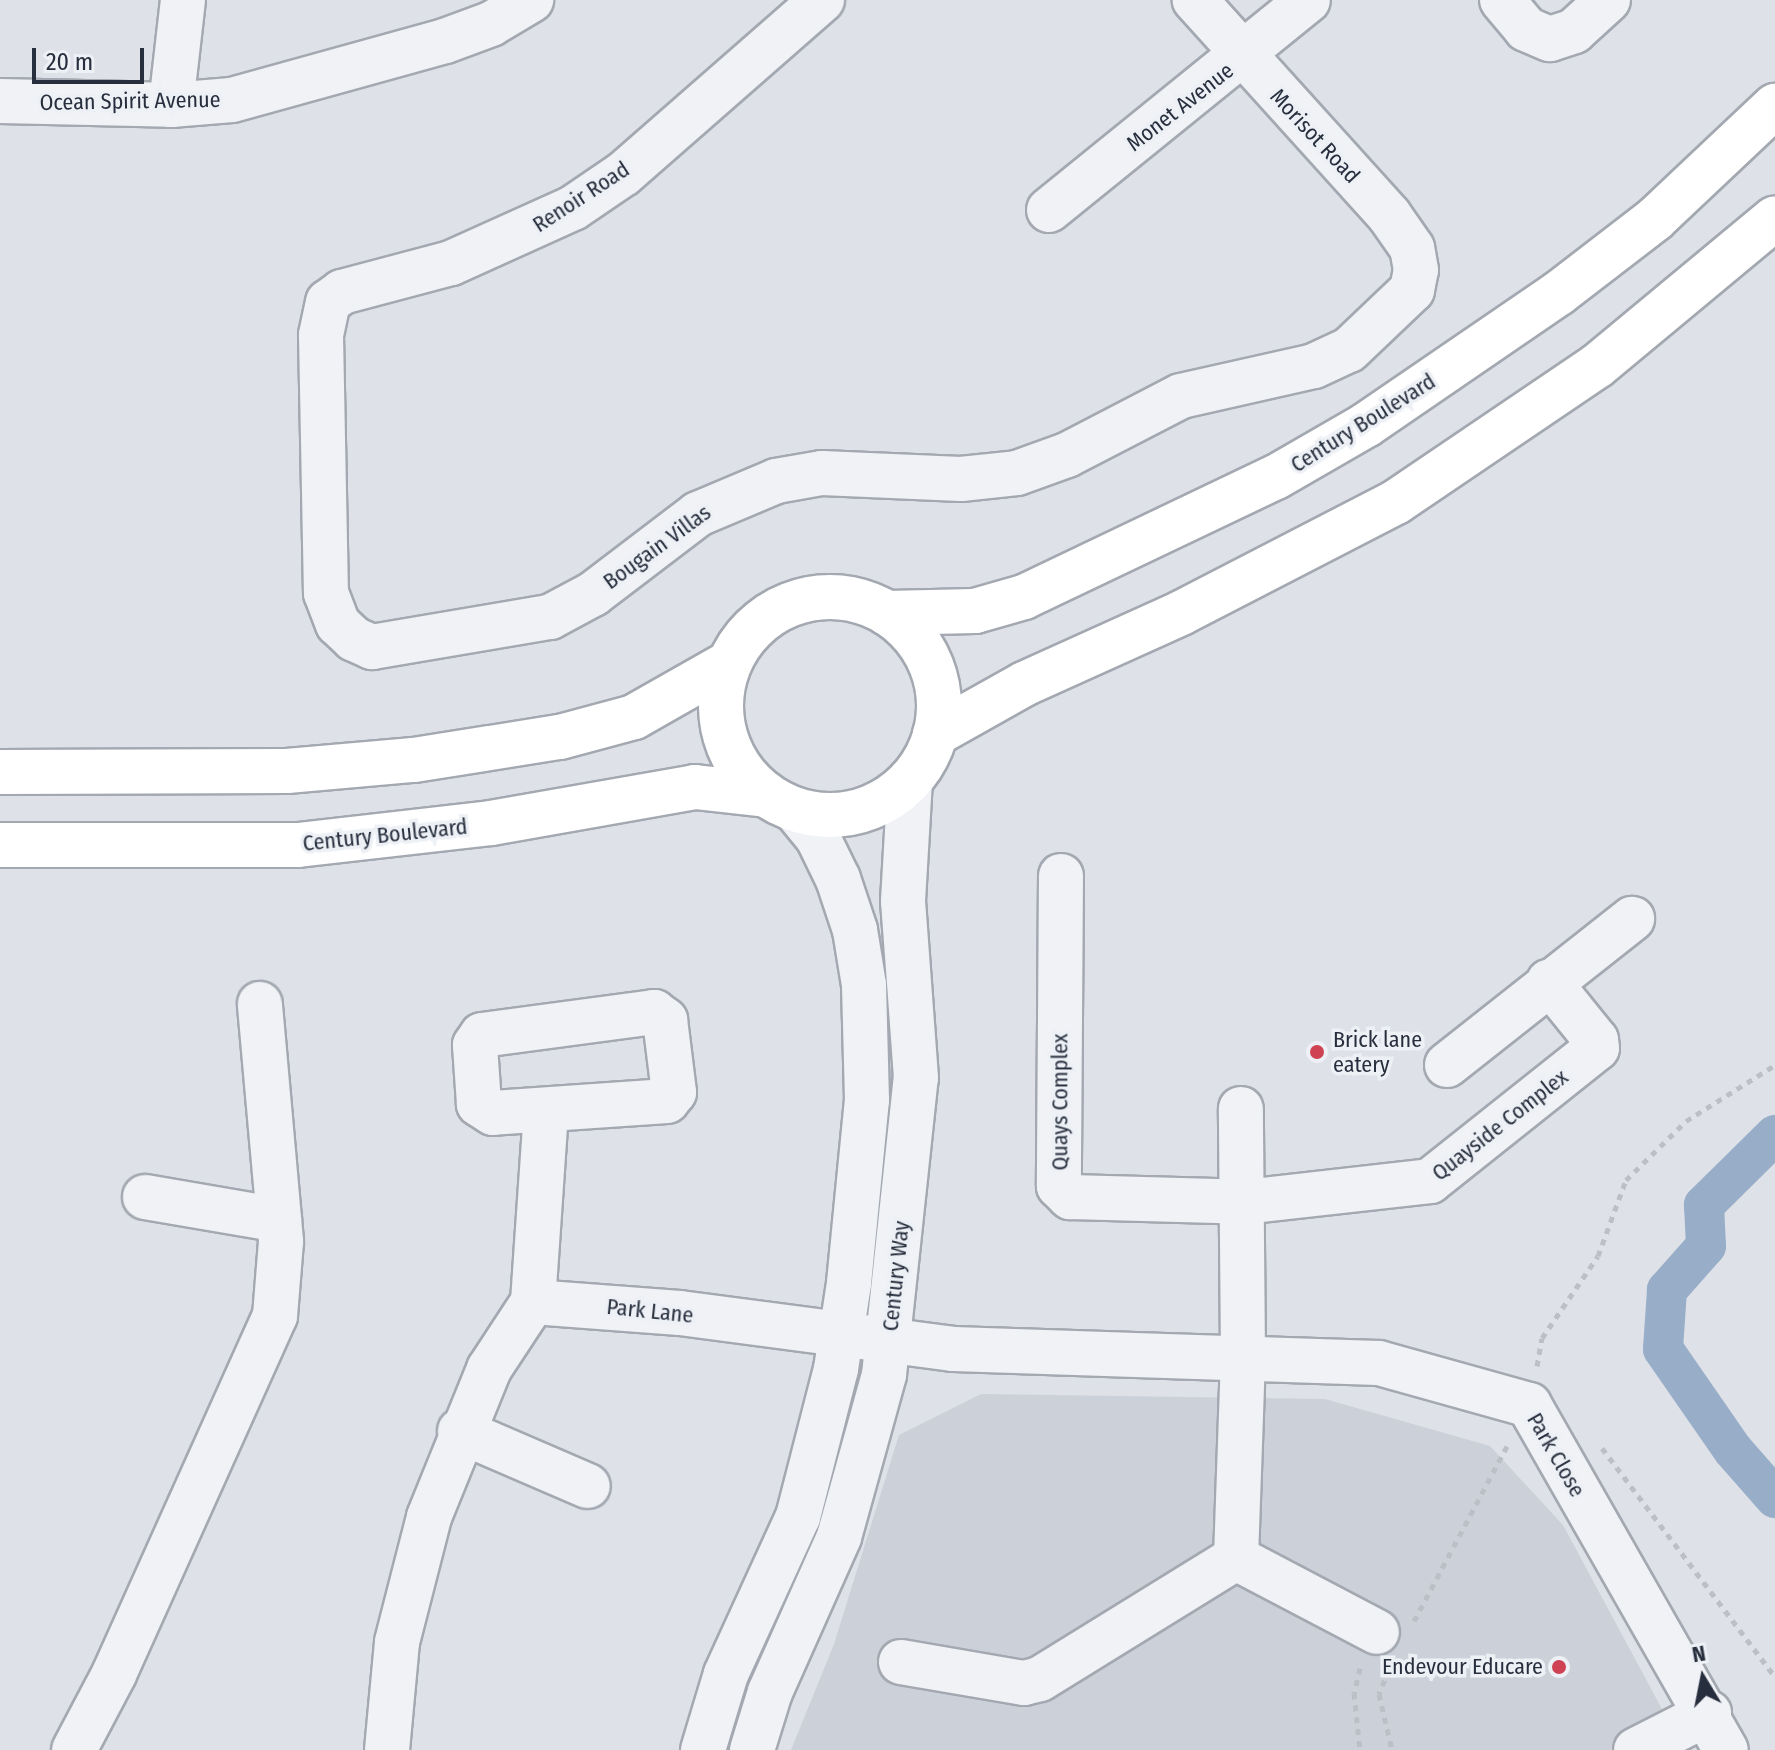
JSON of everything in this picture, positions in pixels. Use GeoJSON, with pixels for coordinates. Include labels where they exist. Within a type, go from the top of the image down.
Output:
{"type":"FeatureCollection","features":[{"type":"Feature","properties":{"kind":"main road","name":"Century Boulevard"},"geometry":{"type":"LineString","coordinates":[[887,613],[975,611],[1024,597],[1276,477],[1366,425],[1559,293],[1655,219],[1775,106]]}},
{"type":"Feature","properties":{"kind":"main road"},"geometry":{"type":"LineString","coordinates":[[935,734],[1024,684],[1181,613],[1396,502],[1597,366],[1775,218]]}},
{"type":"Feature","properties":{"kind":"main road"},"geometry":{"type":"LineString","coordinates":[[840,598],[887,613],[913,637],[931,666],[939,700],[935,734],[910,780],[891,796],[858,812],[781,803],[744,774],[726,741],[720,705],[729,663],[758,623],[791,604],[840,598]]}},
{"type":"Feature","properties":{"kind":"main road"},"geometry":{"type":"LineString","coordinates":[[0,772],[287,771],[414,760],[560,737],[634,717],[729,663]]}},
{"type":"Feature","properties":{"kind":"main road","name":"Century Boulevard"},"geometry":{"type":"LineString","coordinates":[[0,845],[298,845],[491,823],[695,787],[781,803]]}},
{"type":"Feature","properties":{"kind":"street"},"geometry":{"type":"LineString","coordinates":[[171,105],[183,0]]}},
{"type":"Feature","properties":{"kind":"street","name":"Ocean Spirit Avenue"},"geometry":{"type":"LineString","coordinates":[[0,101],[171,105],[232,100],[430,45],[491,24],[531,0]]}},
{"type":"Feature","properties":{"kind":"street","name":"Renoir Road"},"geometry":{"type":"LineString","coordinates":[[321,335],[328,302],[342,292],[451,263],[573,208],[623,174],[822,0]]}},
{"type":"Feature","properties":{"kind":"street","name":"Morisot Road"},"geometry":{"type":"LineString","coordinates":[[1195,0],[1397,225],[1412,248],[1416,280]]}},
{"type":"Feature","properties":{"kind":"street","name":"Monet Avenue"},"geometry":{"type":"LineString","coordinates":[[1049,210],[1243,57],[1308,0]]}},
{"type":"Feature","properties":{"kind":"street"},"geometry":{"type":"LineString","coordinates":[[1502,0],[1526,29],[1550,39],[1574,31],[1608,0]]}},
{"type":"Feature","properties":{"kind":"street","name":"Bougain Villas"},"geometry":{"type":"LineString","coordinates":[[321,335],[326,593],[338,624],[372,647],[530,621],[573,608],[698,514],[776,481],[822,473],[961,479],[1039,467],[1198,390],[1330,360],[1404,302],[1416,280]]}},
{"type":"Feature","properties":{"kind":"street","name":"Century Way"},"geometry":{"type":"LineString","coordinates":[[752,1750],[770,1692],[839,1537],[888,1344],[916,1078],[903,901],[910,780]]}},
{"type":"Feature","properties":{"kind":"street","name":"Century Way"},"geometry":{"type":"LineString","coordinates":[[703,1750],[726,1674],[798,1517],[842,1338],[867,1100],[864,985],[855,930],[838,879],[818,838],[781,803]]}},
{"type":"Feature","properties":{"kind":"street","name":"Quays Complex"},"geometry":{"type":"LineString","coordinates":[[1061,876],[1061,1191],[1070,1197],[1244,1202]]}},
{"type":"Feature","properties":{"kind":"street"},"geometry":{"type":"LineString","coordinates":[[1447,1065],[1632,919]]}},
{"type":"Feature","properties":{"kind":"street","name":"Quayside Complex"},"geometry":{"type":"LineString","coordinates":[[1244,1202],[1430,1181],[1597,1048],[1596,1040],[1549,982]]}},
{"type":"Feature","properties":{"kind":"street"},"geometry":{"type":"LineString","coordinates":[[74,1750],[114,1674],[275,1316],[279,1220],[260,1004]]}},
{"type":"Feature","properties":{"kind":"street"},"geometry":{"type":"LineString","coordinates":[[1236,1558],[1243,1356],[1241,1109]]}},
{"type":"Feature","properties":{"kind":"street"},"geometry":{"type":"LineString","coordinates":[[387,1750],[408,1589],[460,1431],[502,1344],[533,1302],[546,1110]]}},
{"type":"Feature","properties":{"kind":"street"},"geometry":{"type":"LineString","coordinates":[[145,1197],[279,1220]]}},
{"type":"Feature","properties":{"kind":"street","name":"Park Lane"},"geometry":{"type":"LineString","coordinates":[[533,1302],[680,1313],[888,1344],[1243,1356]]}},
{"type":"Feature","properties":{"kind":"street","name":"Park Close"},"geometry":{"type":"LineString","coordinates":[[1243,1356],[1379,1363],[1529,1405],[1717,1731],[1636,1750]]}},
{"type":"Feature","properties":{"kind":"street"},"geometry":{"type":"LineString","coordinates":[[460,1431],[588,1486]]}},
{"type":"Feature","properties":{"kind":"street"},"geometry":{"type":"LineString","coordinates":[[1236,1558],[1394,1639]]}},
{"type":"Feature","properties":{"kind":"street"},"geometry":{"type":"LineString","coordinates":[[901,1662],[1024,1683],[1040,1679],[1236,1558]]}},
{"type":"Feature","properties":{"kind":"path"},"geometry":{"type":"LineString","coordinates":[[1392,1750],[1379,1694],[1394,1639],[1529,1405],[1542,1338],[1598,1256],[1626,1180],[1686,1121],[1775,1065]]}},
{"type":"Feature","properties":{"kind":"path"},"geometry":{"type":"LineString","coordinates":[[1596,1445],[1610,1453],[1775,1677]]}},
{"type":"Feature","properties":{"kind":"path"},"geometry":{"type":"LineString","coordinates":[[1360,1750],[1354,1693],[1361,1659],[1394,1639]]}},
{"type":"Feature","properties":{"kind":"shaded area"},"geometry":{"type":"Polygon","coordinates":[[[981,1394],[1325,1399],[1490,1446],[1563,1525],[1684,1750],[791,1750],[834,1644],[899,1435],[981,1394]]]}},
{"type":"Feature","properties":{"kind":"waterway"},"geometry":{"type":"LineString","coordinates":[[1775,1135],[1704,1205],[1706,1246],[1667,1290],[1663,1349],[1733,1450],[1775,1498]]}},
{"type":"Feature","properties":{"kind":"place","name":"Brick lane eatery"},"geometry":{"type":"Point","coordinates":[1317,1052]}},
{"type":"Feature","properties":{"kind":"place","name":"Endevour Educare"},"geometry":{"type":"Point","coordinates":[1559,1667]}}]}
